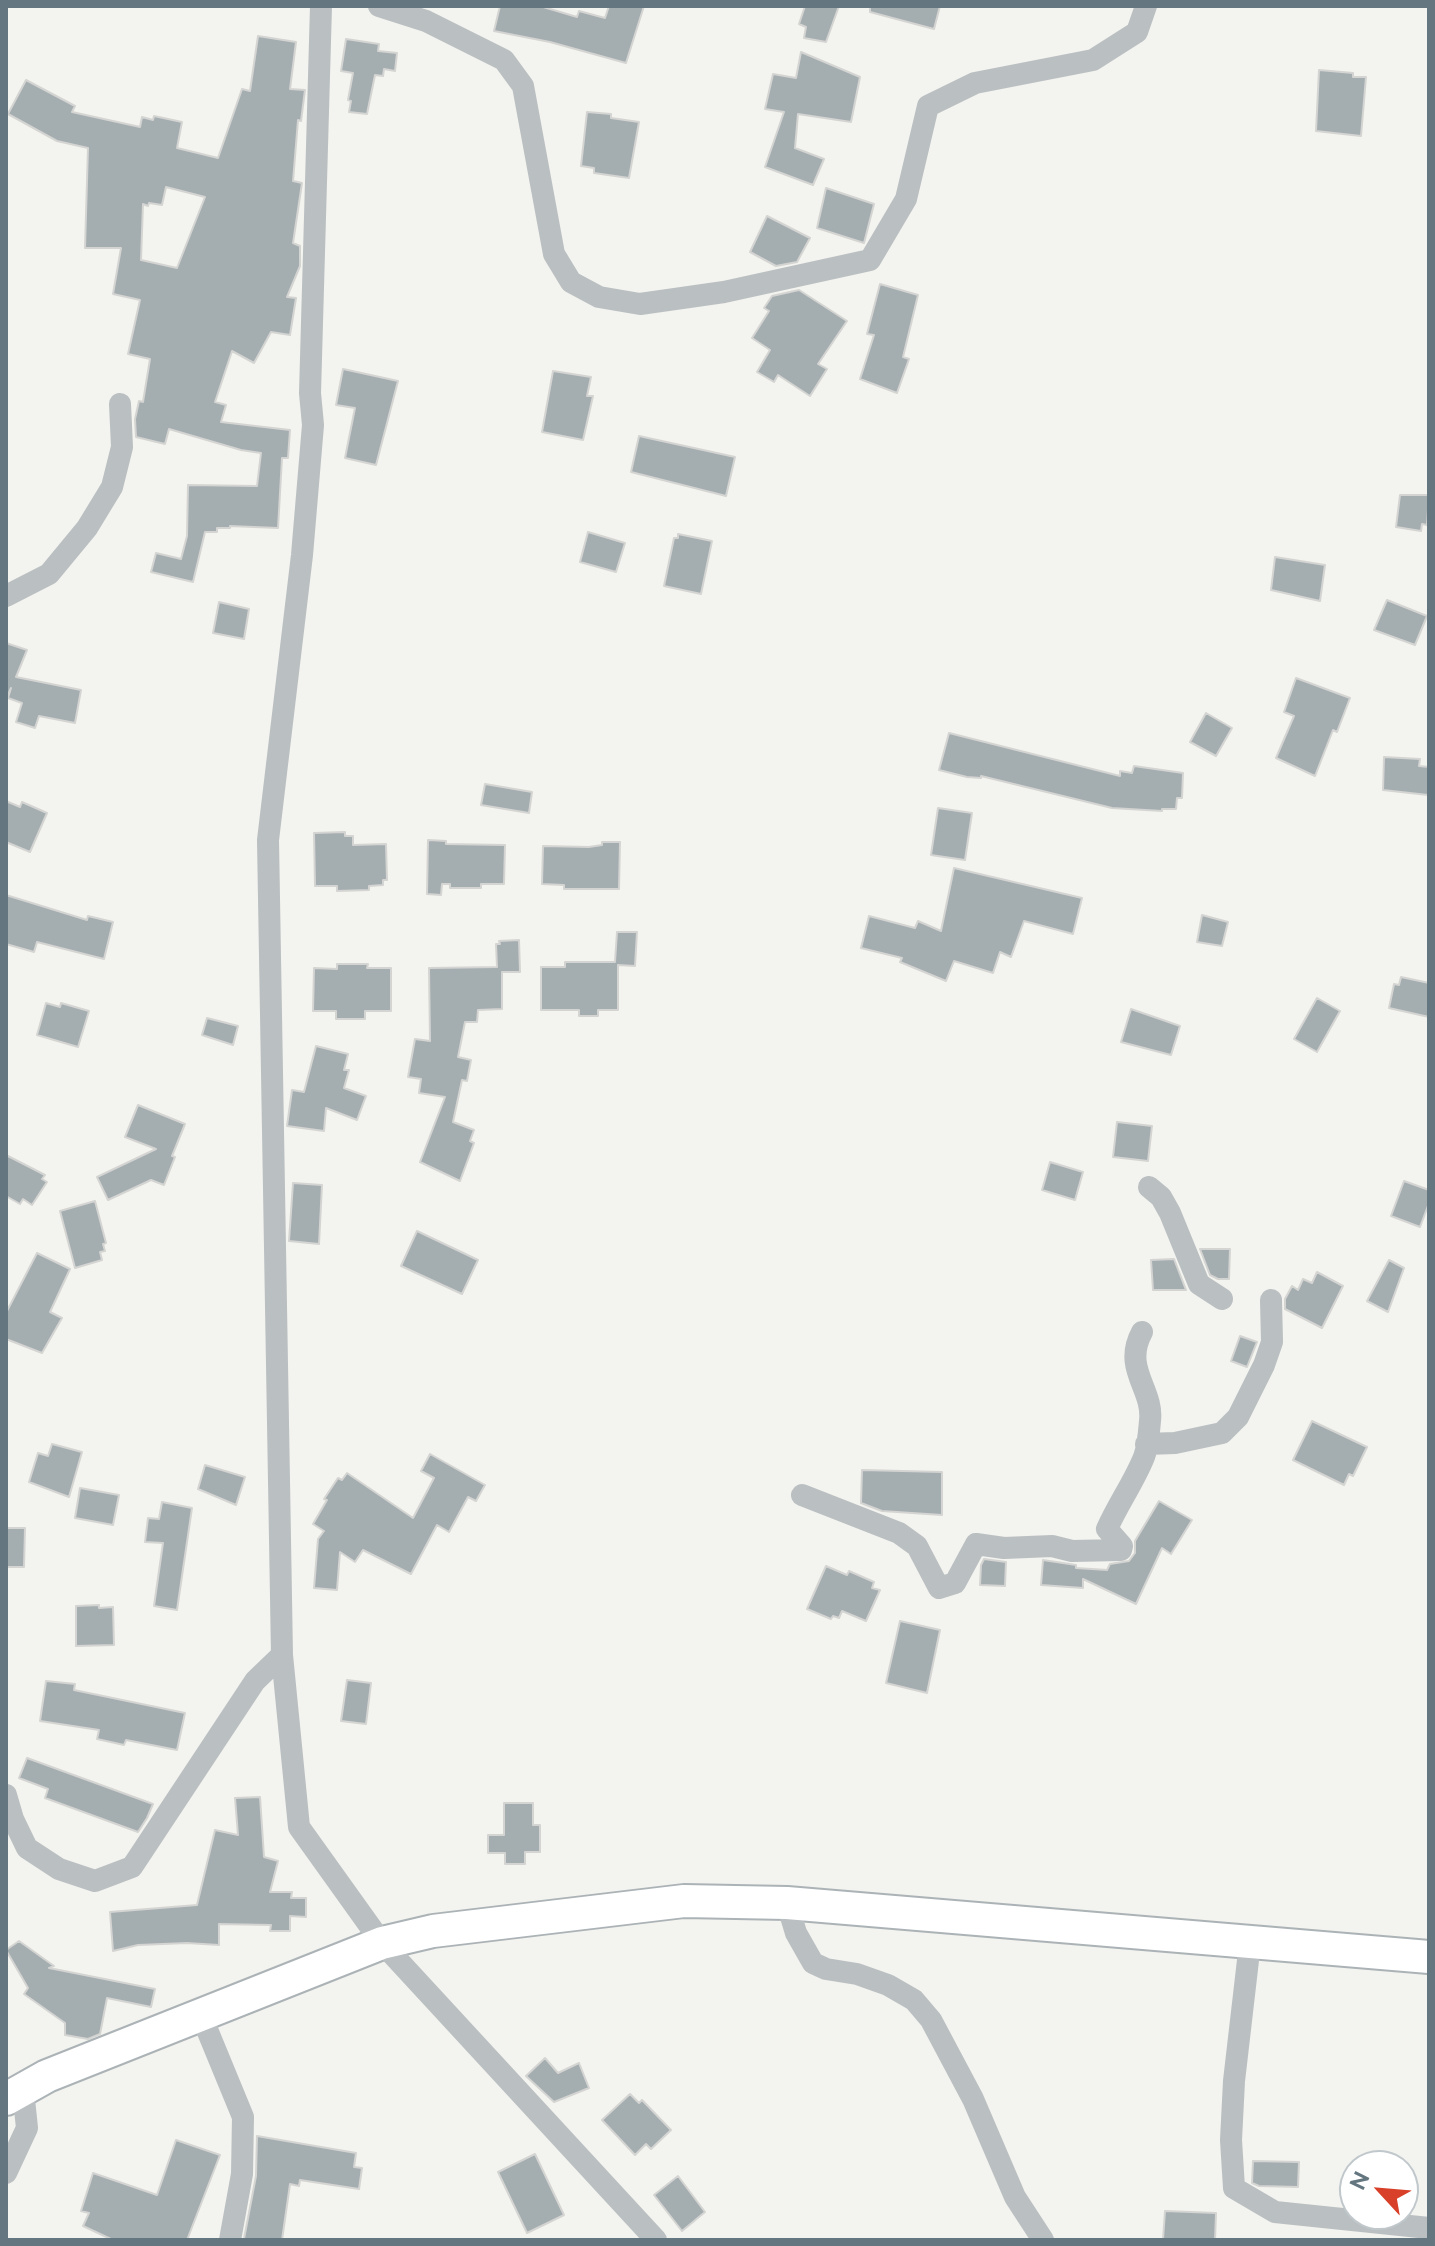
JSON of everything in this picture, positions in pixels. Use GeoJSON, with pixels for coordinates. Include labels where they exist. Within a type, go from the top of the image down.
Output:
{"type":"FeatureCollection","features":[{"type":"Feature","properties":{"kind":"street"},"geometry":{"type":"LineString","coordinates":[[321,6],[310,393],[313,425],[302,555],[268,840],[282,1655],[299,1827],[382,1943],[656,2240]]}},
{"type":"Feature","properties":{"kind":"street"},"geometry":{"type":"LineString","coordinates":[[379,6],[426,21],[504,60],[523,86],[554,254],[571,282],[599,297],[640,304],[724,292],[870,260],[906,199],[928,106],[975,83],[1093,60],[1137,32],[1146,6]]}},
{"type":"Feature","properties":{"kind":"street"},"geometry":{"type":"LineString","coordinates":[[6,596],[49,574],[87,528],[112,487],[122,447],[120,404]]}},
{"type":"Feature","properties":{"kind":"street"},"geometry":{"type":"LineString","coordinates":[[1149,1187],[1161,1197],[1170,1213],[1199,1284],[1222,1299]]}},
{"type":"Feature","properties":{"kind":"street"},"geometry":{"type":"LineString","coordinates":[[1146,1444],[1175,1443],[1222,1433],[1238,1417],[1272,1342],[1271,1300]]}},
{"type":"Feature","properties":{"kind":"street"},"geometry":{"type":"LineString","coordinates":[[802,1495],[908,1539],[917,1546],[939,1588],[955,1583],[976,1544],[1004,1548],[1052,1546],[1072,1551],[1090,1549],[1107,1529],[1145,1455],[1151,1417],[1138,1378],[1137,1341],[1142,1332]]}},
{"type":"Feature","properties":{"kind":"street"},"geometry":{"type":"LineString","coordinates":[[6,1795],[27,1848],[59,1869],[95,1881],[132,1867],[255,1681],[282,1655]]}},
{"type":"Feature","properties":{"kind":"street"},"geometry":{"type":"LineString","coordinates":[[6,2173],[27,2128],[15,2095],[47,2076],[382,1943],[450,1927],[560,1918],[684,1901],[787,1903],[1429,1957]]}},
{"type":"Feature","properties":{"kind":"street"},"geometry":{"type":"LineString","coordinates":[[787,1903],[800,1942],[813,1963],[888,1985],[914,2000],[931,2020],[973,2099],[1015,2197],[1043,2240]]}},
{"type":"Feature","properties":{"kind":"street"},"geometry":{"type":"LineString","coordinates":[[1250,1943],[1234,2081],[1231,2140],[1234,2188],[1275,2212],[1429,2228]]}},
{"type":"Feature","properties":{"kind":"street"},"geometry":{"type":"LineString","coordinates":[[201,2015],[243,2117],[242,2174],[230,2240]]}},
{"type":"Feature","properties":{"kind":"building"},"geometry":{"type":"Polygon","coordinates":[[[500,6],[540,6],[577,17],[579,11],[605,18],[609,6],[644,6],[626,63],[550,42],[494,31],[500,6]]]}},
{"type":"Feature","properties":{"kind":"building"},"geometry":{"type":"Polygon","coordinates":[[[805,6],[839,6],[826,42],[804,38],[806,27],[799,24],[805,6]]]}},
{"type":"Feature","properties":{"kind":"building"},"geometry":{"type":"Polygon","coordinates":[[[870,6],[940,6],[934,29],[870,12],[870,6]]]}},
{"type":"Feature","properties":{"kind":"building"},"geometry":{"type":"Polygon","coordinates":[[[258,36],[296,42],[290,89],[305,90],[301,121],[298,120],[293,181],[302,183],[293,243],[300,246],[300,266],[287,297],[296,298],[290,335],[271,332],[254,363],[232,351],[215,402],[226,405],[221,422],[290,430],[288,458],[282,458],[278,528],[230,526],[217,528],[217,532],[205,532],[193,582],[151,572],[156,553],[181,559],[187,536],[188,485],[257,486],[261,453],[169,429],[165,444],[136,437],[135,419],[139,401],[143,402],[150,359],[128,354],[140,300],[113,294],[121,248],[85,248],[88,148],[57,141],[8,114],[26,80],[75,106],[72,112],[140,127],[142,117],[153,120],[154,116],[182,122],[177,148],[218,158],[242,89],[250,91],[258,36]],[[166,187],[162,205],[143,204],[141,260],[177,268],[205,197],[166,187]]]}},
{"type":"Feature","properties":{"kind":"building"},"geometry":{"type":"Polygon","coordinates":[[[346,39],[379,44],[378,51],[397,53],[395,71],[384,69],[383,76],[375,75],[367,114],[349,112],[353,73],[341,71],[346,39]]]}},
{"type":"Feature","properties":{"kind":"building"},"geometry":{"type":"Polygon","coordinates":[[[801,52],[860,77],[851,122],[798,114],[795,148],[824,159],[813,185],[765,167],[784,112],[765,109],[773,74],[796,78],[801,52]]]}},
{"type":"Feature","properties":{"kind":"building"},"geometry":{"type":"Polygon","coordinates":[[[1319,70],[1366,77],[1361,136],[1316,131],[1319,70]]]}},
{"type":"Feature","properties":{"kind":"building"},"geometry":{"type":"Polygon","coordinates":[[[587,112],[611,114],[611,118],[639,122],[629,178],[594,173],[594,168],[581,166],[587,112]]]}},
{"type":"Feature","properties":{"kind":"building"},"geometry":{"type":"Polygon","coordinates":[[[826,188],[874,204],[864,243],[817,228],[826,188]]]}},
{"type":"Feature","properties":{"kind":"building"},"geometry":{"type":"Polygon","coordinates":[[[767,216],[810,238],[797,262],[776,266],[750,252],[767,216]]]}},
{"type":"Feature","properties":{"kind":"building"},"geometry":{"type":"Polygon","coordinates":[[[880,284],[918,295],[903,357],[909,359],[897,393],[860,379],[874,335],[867,334],[880,284]]]}},
{"type":"Feature","properties":{"kind":"building"},"geometry":{"type":"Polygon","coordinates":[[[799,290],[847,321],[818,364],[827,369],[810,396],[778,375],[774,382],[757,372],[770,350],[752,338],[769,311],[764,308],[772,296],[799,290]]]}},
{"type":"Feature","properties":{"kind":"building"},"geometry":{"type":"Polygon","coordinates":[[[343,369],[398,381],[376,465],[345,458],[355,408],[336,405],[343,369]]]}},
{"type":"Feature","properties":{"kind":"building"},"geometry":{"type":"Polygon","coordinates":[[[553,371],[591,377],[587,396],[593,396],[583,440],[542,432],[553,371]]]}},
{"type":"Feature","properties":{"kind":"building"},"geometry":{"type":"Polygon","coordinates":[[[639,436],[735,457],[726,496],[631,472],[639,436]]]}},
{"type":"Feature","properties":{"kind":"building"},"geometry":{"type":"Polygon","coordinates":[[[1400,495],[1429,495],[1427,525],[1422,524],[1421,531],[1396,527],[1400,495]]]}},
{"type":"Feature","properties":{"kind":"building"},"geometry":{"type":"Polygon","coordinates":[[[588,532],[625,543],[616,572],[580,562],[588,532]]]}},
{"type":"Feature","properties":{"kind":"building"},"geometry":{"type":"Polygon","coordinates":[[[678,534],[712,541],[701,594],[664,586],[674,538],[678,538],[678,534]]]}},
{"type":"Feature","properties":{"kind":"building"},"geometry":{"type":"Polygon","coordinates":[[[1275,557],[1325,565],[1320,601],[1271,590],[1275,557]]]}},
{"type":"Feature","properties":{"kind":"building"},"geometry":{"type":"Polygon","coordinates":[[[1387,600],[1427,616],[1415,645],[1374,630],[1387,600]]]}},
{"type":"Feature","properties":{"kind":"building"},"geometry":{"type":"Polygon","coordinates":[[[219,602],[249,609],[244,639],[213,633],[219,602]]]}},
{"type":"Feature","properties":{"kind":"building"},"geometry":{"type":"Polygon","coordinates":[[[6,643],[27,650],[16,677],[81,690],[75,723],[39,716],[35,728],[16,722],[22,703],[8,698],[11,688],[6,699],[6,643]]]}},
{"type":"Feature","properties":{"kind":"building"},"geometry":{"type":"Polygon","coordinates":[[[1296,678],[1350,698],[1337,732],[1333,730],[1315,776],[1276,758],[1294,716],[1284,712],[1296,678]]]}},
{"type":"Feature","properties":{"kind":"building"},"geometry":{"type":"Polygon","coordinates":[[[1206,713],[1232,728],[1216,756],[1190,742],[1206,713]]]}},
{"type":"Feature","properties":{"kind":"building"},"geometry":{"type":"Polygon","coordinates":[[[949,733],[1120,776],[1120,771],[1132,773],[1134,766],[1183,773],[1182,798],[1177,798],[1176,809],[1162,811],[1112,808],[981,776],[967,777],[939,770],[949,733]]]}},
{"type":"Feature","properties":{"kind":"building"},"geometry":{"type":"Polygon","coordinates":[[[1384,757],[1420,759],[1419,766],[1429,767],[1428,795],[1383,790],[1384,757]]]}},
{"type":"Feature","properties":{"kind":"building"},"geometry":{"type":"Polygon","coordinates":[[[485,784],[532,792],[529,813],[481,805],[485,784]]]}},
{"type":"Feature","properties":{"kind":"building"},"geometry":{"type":"Polygon","coordinates":[[[6,801],[20,807],[22,802],[47,813],[30,852],[6,842],[6,801]]]}},
{"type":"Feature","properties":{"kind":"building"},"geometry":{"type":"Polygon","coordinates":[[[938,808],[972,813],[965,860],[931,855],[938,808]]]}},
{"type":"Feature","properties":{"kind":"building"},"geometry":{"type":"Polygon","coordinates":[[[345,832],[345,836],[353,836],[353,845],[386,844],[387,880],[383,880],[383,885],[369,886],[369,890],[337,891],[337,886],[315,886],[314,833],[345,832]]]}},
{"type":"Feature","properties":{"kind":"building"},"geometry":{"type":"Polygon","coordinates":[[[428,840],[446,841],[446,844],[505,845],[504,884],[450,888],[450,884],[442,884],[441,895],[427,894],[428,840]]]}},
{"type":"Feature","properties":{"kind":"building"},"geometry":{"type":"Polygon","coordinates":[[[602,842],[620,842],[619,889],[564,889],[564,885],[542,884],[543,846],[589,847],[602,845],[602,842]]]}},
{"type":"Feature","properties":{"kind":"building"},"geometry":{"type":"Polygon","coordinates":[[[954,868],[1082,898],[1073,934],[1024,921],[1011,957],[1000,952],[993,973],[954,961],[946,981],[900,962],[902,958],[861,948],[869,916],[915,928],[918,921],[941,931],[954,868]]]}},
{"type":"Feature","properties":{"kind":"building"},"geometry":{"type":"Polygon","coordinates":[[[6,895],[87,920],[88,916],[113,922],[104,959],[37,942],[34,952],[6,944],[6,895]]]}},
{"type":"Feature","properties":{"kind":"building"},"geometry":{"type":"Polygon","coordinates":[[[1202,915],[1228,922],[1222,946],[1197,942],[1202,915]]]}},
{"type":"Feature","properties":{"kind":"building"},"geometry":{"type":"Polygon","coordinates":[[[617,932],[637,932],[635,966],[618,965],[618,1010],[598,1010],[598,1016],[579,1016],[579,1010],[541,1010],[541,967],[565,967],[565,962],[615,962],[617,932]]]}},
{"type":"Feature","properties":{"kind":"building"},"geometry":{"type":"Polygon","coordinates":[[[519,940],[520,972],[502,972],[502,1009],[478,1010],[477,1022],[465,1022],[458,1057],[471,1060],[467,1081],[462,1080],[453,1122],[474,1130],[470,1141],[474,1143],[460,1181],[420,1162],[445,1097],[419,1093],[421,1079],[408,1077],[415,1039],[430,1041],[429,968],[497,967],[496,944],[500,944],[499,941],[519,940]]]}},
{"type":"Feature","properties":{"kind":"building"},"geometry":{"type":"Polygon","coordinates":[[[337,964],[391,968],[391,1011],[365,1011],[365,1019],[336,1019],[336,1011],[313,1011],[314,968],[337,969],[337,964]]]}},
{"type":"Feature","properties":{"kind":"building"},"geometry":{"type":"Polygon","coordinates":[[[1401,977],[1429,983],[1429,1017],[1389,1008],[1394,984],[1399,985],[1401,977]]]}},
{"type":"Feature","properties":{"kind":"building"},"geometry":{"type":"Polygon","coordinates":[[[1317,998],[1340,1011],[1317,1052],[1294,1039],[1317,998]]]}},
{"type":"Feature","properties":{"kind":"building"},"geometry":{"type":"Polygon","coordinates":[[[46,1003],[60,1007],[61,1003],[89,1011],[78,1047],[37,1035],[46,1003]]]}},
{"type":"Feature","properties":{"kind":"building"},"geometry":{"type":"Polygon","coordinates":[[[1131,1009],[1180,1026],[1171,1055],[1121,1042],[1131,1009]]]}},
{"type":"Feature","properties":{"kind":"building"},"geometry":{"type":"Polygon","coordinates":[[[207,1018],[238,1026],[233,1045],[202,1035],[207,1018]]]}},
{"type":"Feature","properties":{"kind":"building"},"geometry":{"type":"Polygon","coordinates":[[[316,1046],[348,1054],[344,1070],[349,1070],[344,1088],[366,1096],[357,1120],[326,1108],[324,1131],[287,1126],[292,1090],[304,1092],[316,1046]]]}},
{"type":"Feature","properties":{"kind":"building"},"geometry":{"type":"Polygon","coordinates":[[[138,1105],[185,1124],[172,1156],[175,1157],[164,1185],[151,1180],[108,1200],[97,1177],[156,1149],[125,1137],[138,1105]]]}},
{"type":"Feature","properties":{"kind":"building"},"geometry":{"type":"Polygon","coordinates":[[[1117,1122],[1152,1126],[1148,1161],[1113,1157],[1117,1122]]]}},
{"type":"Feature","properties":{"kind":"building"},"geometry":{"type":"Polygon","coordinates":[[[6,1155],[45,1175],[42,1179],[47,1182],[32,1205],[23,1199],[20,1204],[6,1196],[6,1155]]]}},
{"type":"Feature","properties":{"kind":"building"},"geometry":{"type":"Polygon","coordinates":[[[1050,1162],[1083,1172],[1075,1200],[1042,1190],[1050,1162]]]}},
{"type":"Feature","properties":{"kind":"building"},"geometry":{"type":"Polygon","coordinates":[[[1404,1181],[1429,1190],[1429,1203],[1420,1227],[1391,1216],[1404,1181]]]}},
{"type":"Feature","properties":{"kind":"building"},"geometry":{"type":"Polygon","coordinates":[[[293,1183],[322,1185],[319,1244],[289,1241],[293,1183]]]}},
{"type":"Feature","properties":{"kind":"building"},"geometry":{"type":"Polygon","coordinates":[[[95,1201],[106,1243],[103,1244],[105,1251],[100,1252],[102,1260],[75,1268],[60,1211],[95,1201]]]}},
{"type":"Feature","properties":{"kind":"building"},"geometry":{"type":"Polygon","coordinates":[[[417,1231],[478,1260],[462,1294],[401,1266],[417,1231]]]}},
{"type":"Feature","properties":{"kind":"building"},"geometry":{"type":"Polygon","coordinates":[[[1200,1249],[1230,1249],[1229,1279],[1210,1275],[1200,1249]]]}},
{"type":"Feature","properties":{"kind":"building"},"geometry":{"type":"Polygon","coordinates":[[[37,1253],[70,1269],[50,1312],[62,1318],[42,1353],[6,1339],[6,1313],[37,1253]]]}},
{"type":"Feature","properties":{"kind":"building"},"geometry":{"type":"Polygon","coordinates":[[[1174,1259],[1186,1290],[1153,1290],[1151,1260],[1174,1259]]]}},
{"type":"Feature","properties":{"kind":"building"},"geometry":{"type":"Polygon","coordinates":[[[1389,1260],[1404,1268],[1388,1312],[1367,1301],[1389,1260]]]}},
{"type":"Feature","properties":{"kind":"building"},"geometry":{"type":"Polygon","coordinates":[[[1317,1272],[1343,1286],[1322,1328],[1285,1309],[1285,1299],[1292,1286],[1298,1290],[1303,1279],[1312,1283],[1317,1272]]]}},
{"type":"Feature","properties":{"kind":"building"},"geometry":{"type":"Polygon","coordinates":[[[1240,1336],[1257,1342],[1247,1367],[1231,1361],[1240,1336]]]}},
{"type":"Feature","properties":{"kind":"building"},"geometry":{"type":"Polygon","coordinates":[[[1312,1421],[1367,1447],[1353,1476],[1349,1474],[1344,1485],[1293,1460],[1312,1421]]]}},
{"type":"Feature","properties":{"kind":"building"},"geometry":{"type":"Polygon","coordinates":[[[52,1444],[82,1452],[69,1497],[29,1482],[38,1453],[48,1456],[52,1444]]]}},
{"type":"Feature","properties":{"kind":"building"},"geometry":{"type":"Polygon","coordinates":[[[430,1454],[485,1485],[476,1501],[468,1497],[449,1532],[437,1525],[411,1574],[363,1550],[355,1562],[340,1552],[337,1590],[314,1588],[318,1539],[324,1531],[313,1524],[338,1478],[342,1480],[347,1473],[413,1518],[434,1478],[421,1471],[430,1454]]]}},
{"type":"Feature","properties":{"kind":"building"},"geometry":{"type":"Polygon","coordinates":[[[205,1465],[245,1477],[236,1505],[198,1489],[205,1465]]]}},
{"type":"Feature","properties":{"kind":"building"},"geometry":{"type":"Polygon","coordinates":[[[862,1470],[942,1472],[942,1515],[882,1511],[861,1503],[862,1470]]]}},
{"type":"Feature","properties":{"kind":"building"},"geometry":{"type":"Polygon","coordinates":[[[80,1488],[119,1495],[113,1525],[75,1518],[80,1488]]]}},
{"type":"Feature","properties":{"kind":"building"},"geometry":{"type":"Polygon","coordinates":[[[1159,1501],[1192,1520],[1171,1554],[1162,1548],[1136,1604],[1083,1579],[1083,1588],[1041,1585],[1043,1560],[1076,1565],[1076,1568],[1107,1570],[1110,1564],[1129,1561],[1135,1553],[1135,1541],[1159,1501]]]}},
{"type":"Feature","properties":{"kind":"building"},"geometry":{"type":"Polygon","coordinates":[[[162,1502],[192,1508],[177,1610],[154,1606],[163,1543],[145,1542],[148,1518],[159,1519],[162,1502]]]}},
{"type":"Feature","properties":{"kind":"building"},"geometry":{"type":"Polygon","coordinates":[[[6,1528],[25,1528],[24,1567],[6,1567],[6,1528]]]}},
{"type":"Feature","properties":{"kind":"building"},"geometry":{"type":"Polygon","coordinates":[[[984,1559],[1006,1562],[1005,1586],[980,1585],[984,1559]]]}},
{"type":"Feature","properties":{"kind":"building"},"geometry":{"type":"Polygon","coordinates":[[[826,1566],[847,1575],[849,1571],[874,1582],[872,1588],[880,1590],[866,1621],[842,1611],[839,1618],[833,1616],[831,1619],[807,1609],[826,1566]]]}},
{"type":"Feature","properties":{"kind":"building"},"geometry":{"type":"Polygon","coordinates":[[[99,1605],[99,1608],[113,1607],[114,1645],[76,1646],[76,1606],[99,1605]]]}},
{"type":"Feature","properties":{"kind":"building"},"geometry":{"type":"Polygon","coordinates":[[[900,1621],[940,1630],[927,1693],[886,1683],[900,1621]]]}},
{"type":"Feature","properties":{"kind":"building"},"geometry":{"type":"Polygon","coordinates":[[[347,1680],[371,1683],[366,1724],[341,1721],[347,1680]]]}},
{"type":"Feature","properties":{"kind":"building"},"geometry":{"type":"Polygon","coordinates":[[[46,1681],[75,1684],[74,1690],[185,1713],[177,1750],[126,1740],[124,1745],[97,1739],[99,1730],[40,1721],[46,1681]]]}},
{"type":"Feature","properties":{"kind":"building"},"geometry":{"type":"Polygon","coordinates":[[[27,1758],[153,1804],[147,1818],[138,1832],[45,1798],[48,1789],[19,1778],[27,1758]]]}},
{"type":"Feature","properties":{"kind":"building"},"geometry":{"type":"Polygon","coordinates":[[[260,1797],[264,1857],[278,1861],[270,1892],[292,1892],[291,1898],[306,1898],[306,1917],[290,1916],[290,1931],[270,1931],[271,1925],[219,1924],[219,1945],[138,1945],[113,1951],[110,1912],[197,1905],[215,1830],[238,1835],[235,1798],[260,1797]]]}},
{"type":"Feature","properties":{"kind":"building"},"geometry":{"type":"Polygon","coordinates":[[[504,1803],[533,1803],[533,1825],[540,1825],[540,1852],[525,1852],[525,1864],[505,1864],[505,1853],[488,1853],[488,1835],[504,1835],[504,1803]]]}},
{"type":"Feature","properties":{"kind":"building"},"geometry":{"type":"Polygon","coordinates":[[[19,1941],[54,1966],[49,1968],[155,1989],[151,2007],[107,1998],[100,2034],[88,2039],[65,2035],[65,2023],[24,1994],[28,1988],[6,1950],[19,1941]]]}},
{"type":"Feature","properties":{"kind":"building"},"geometry":{"type":"Polygon","coordinates":[[[545,2058],[558,2073],[579,2063],[589,2088],[554,2102],[526,2076],[545,2058]]]}},
{"type":"Feature","properties":{"kind":"building"},"geometry":{"type":"Polygon","coordinates":[[[630,2094],[639,2103],[642,2100],[671,2130],[651,2149],[646,2144],[635,2155],[602,2120],[630,2094]]]}},
{"type":"Feature","properties":{"kind":"building"},"geometry":{"type":"Polygon","coordinates":[[[257,2136],[356,2153],[354,2167],[362,2168],[359,2189],[300,2180],[299,2186],[290,2184],[282,2240],[244,2239],[256,2176],[257,2136]]]}},
{"type":"Feature","properties":{"kind":"building"},"geometry":{"type":"Polygon","coordinates":[[[176,2140],[220,2155],[187,2240],[113,2240],[83,2226],[89,2213],[81,2211],[93,2173],[157,2195],[176,2140]]]}},
{"type":"Feature","properties":{"kind":"building"},"geometry":{"type":"Polygon","coordinates":[[[535,2154],[564,2215],[527,2233],[498,2172],[535,2154]]]}},
{"type":"Feature","properties":{"kind":"building"},"geometry":{"type":"Polygon","coordinates":[[[1253,2161],[1299,2162],[1298,2187],[1252,2183],[1253,2161]]]}},
{"type":"Feature","properties":{"kind":"building"},"geometry":{"type":"Polygon","coordinates":[[[678,2176],[705,2212],[682,2231],[654,2195],[678,2176]]]}},
{"type":"Feature","properties":{"kind":"building"},"geometry":{"type":"Polygon","coordinates":[[[1165,2211],[1216,2213],[1215,2240],[1163,2240],[1165,2211]]]}}]}
